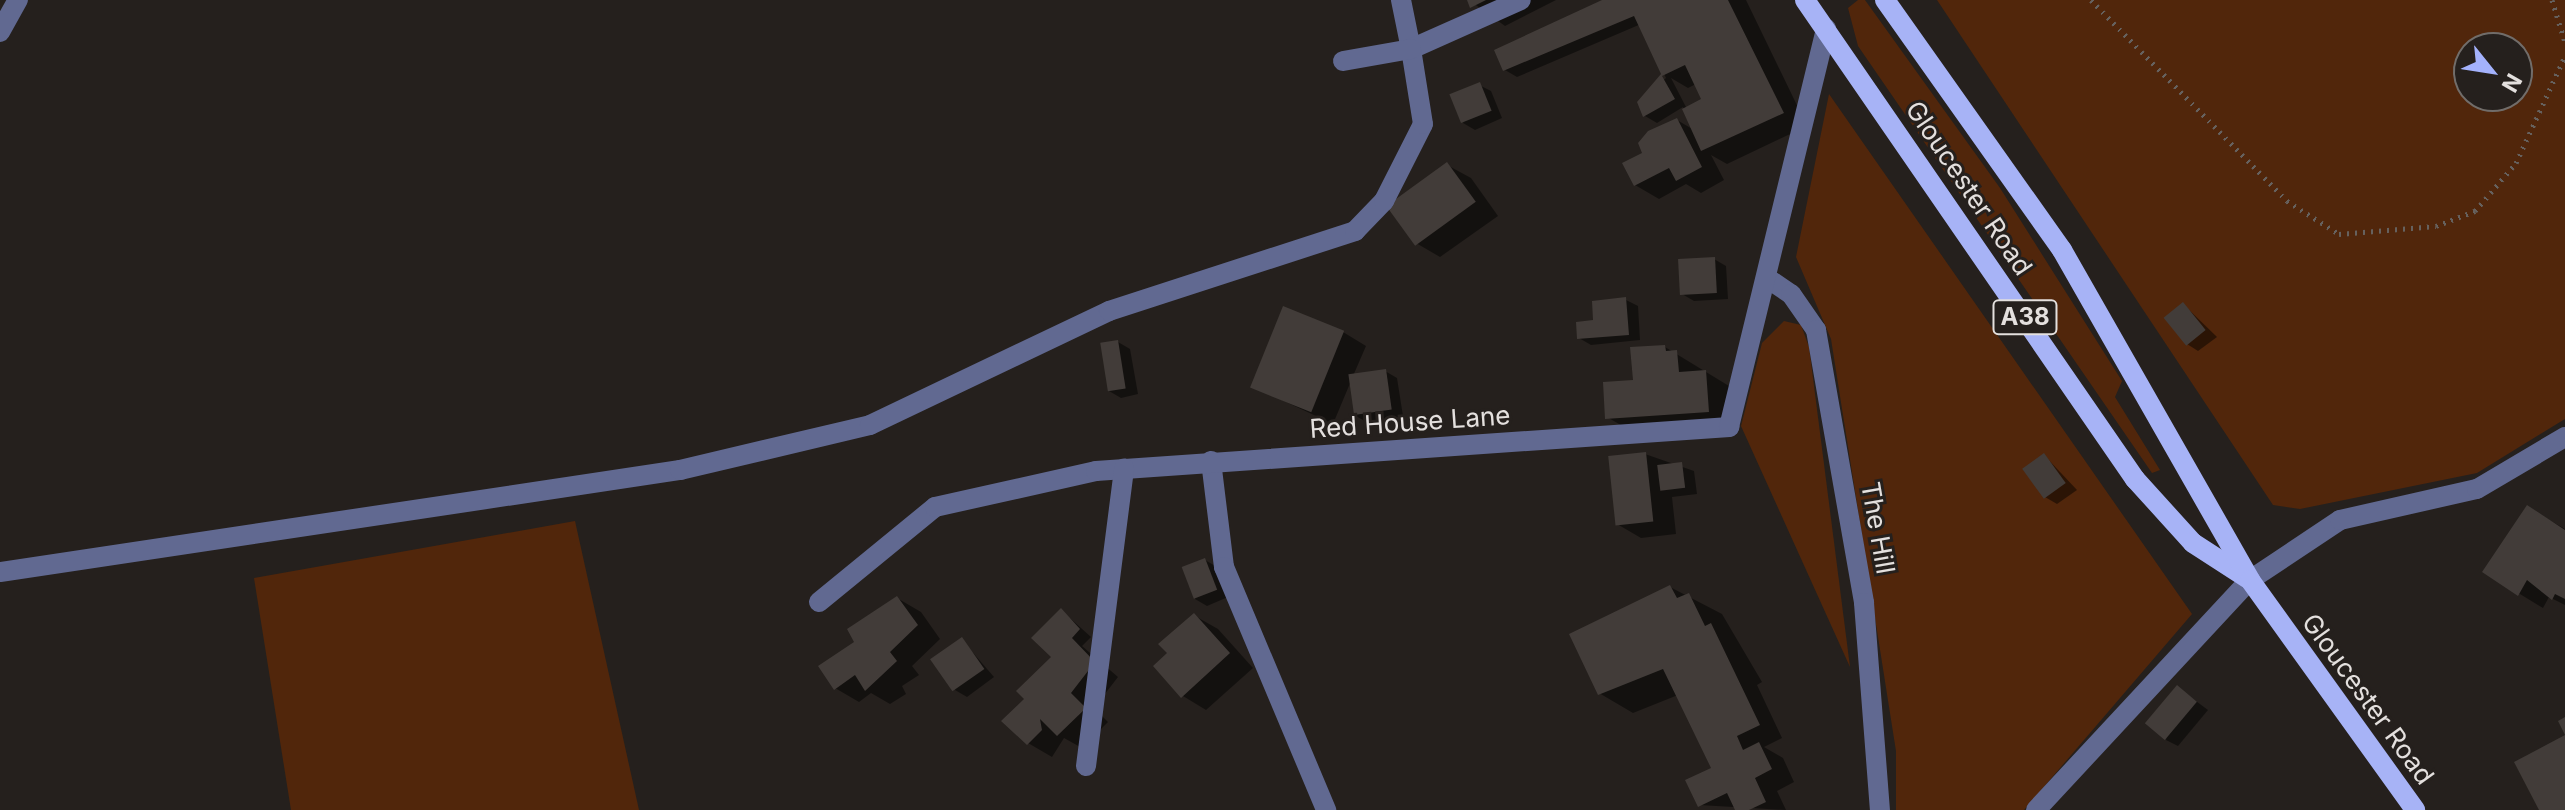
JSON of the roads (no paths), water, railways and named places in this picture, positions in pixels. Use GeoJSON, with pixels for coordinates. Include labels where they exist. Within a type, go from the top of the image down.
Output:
{"type":"FeatureCollection","features":[{"type":"Feature","properties":{"kind":"main road","name":"Gloucester Road"},"geometry":{"type":"LineString","coordinates":[[1805,0],[2135,479],[2193,543],[2250,580]]}},
{"type":"Feature","properties":{"kind":"main road","name":"Gloucester Road"},"geometry":{"type":"LineString","coordinates":[[1885,0],[2062,250],[2250,580],[2415,810]]}},
{"type":"Feature","properties":{"kind":"street"},"geometry":{"type":"LineString","coordinates":[[0,32],[18,0]]}},
{"type":"Feature","properties":{"kind":"street"},"geometry":{"type":"LineString","coordinates":[[0,572],[680,470],[870,425],[1109,311],[1355,231],[1384,201],[1423,124],[1401,0]]}},
{"type":"Feature","properties":{"kind":"street"},"geometry":{"type":"LineString","coordinates":[[1343,61],[1411,49],[1521,0]]}},
{"type":"Feature","properties":{"kind":"street"},"geometry":{"type":"LineString","coordinates":[[1767,278],[1826,29]]}},
{"type":"Feature","properties":{"kind":"street","name":"Red House Lane"},"geometry":{"type":"LineString","coordinates":[[819,602],[935,507],[1096,471],[1729,427],[1767,278]]}},
{"type":"Feature","properties":{"kind":"street","name":"The Hill"},"geometry":{"type":"LineString","coordinates":[[1767,278],[1791,294],[1816,330],[1864,603],[1880,810]]}},
{"type":"Feature","properties":{"kind":"street"},"geometry":{"type":"LineString","coordinates":[[2036,810],[2250,580],[2340,520],[2477,489],[2565,437]]}},
{"type":"Feature","properties":{"kind":"street"},"geometry":{"type":"LineString","coordinates":[[1211,461],[1224,567],[1326,810]]}},
{"type":"Feature","properties":{"kind":"street"},"geometry":{"type":"LineString","coordinates":[[1086,766],[1124,468]]}}]}
